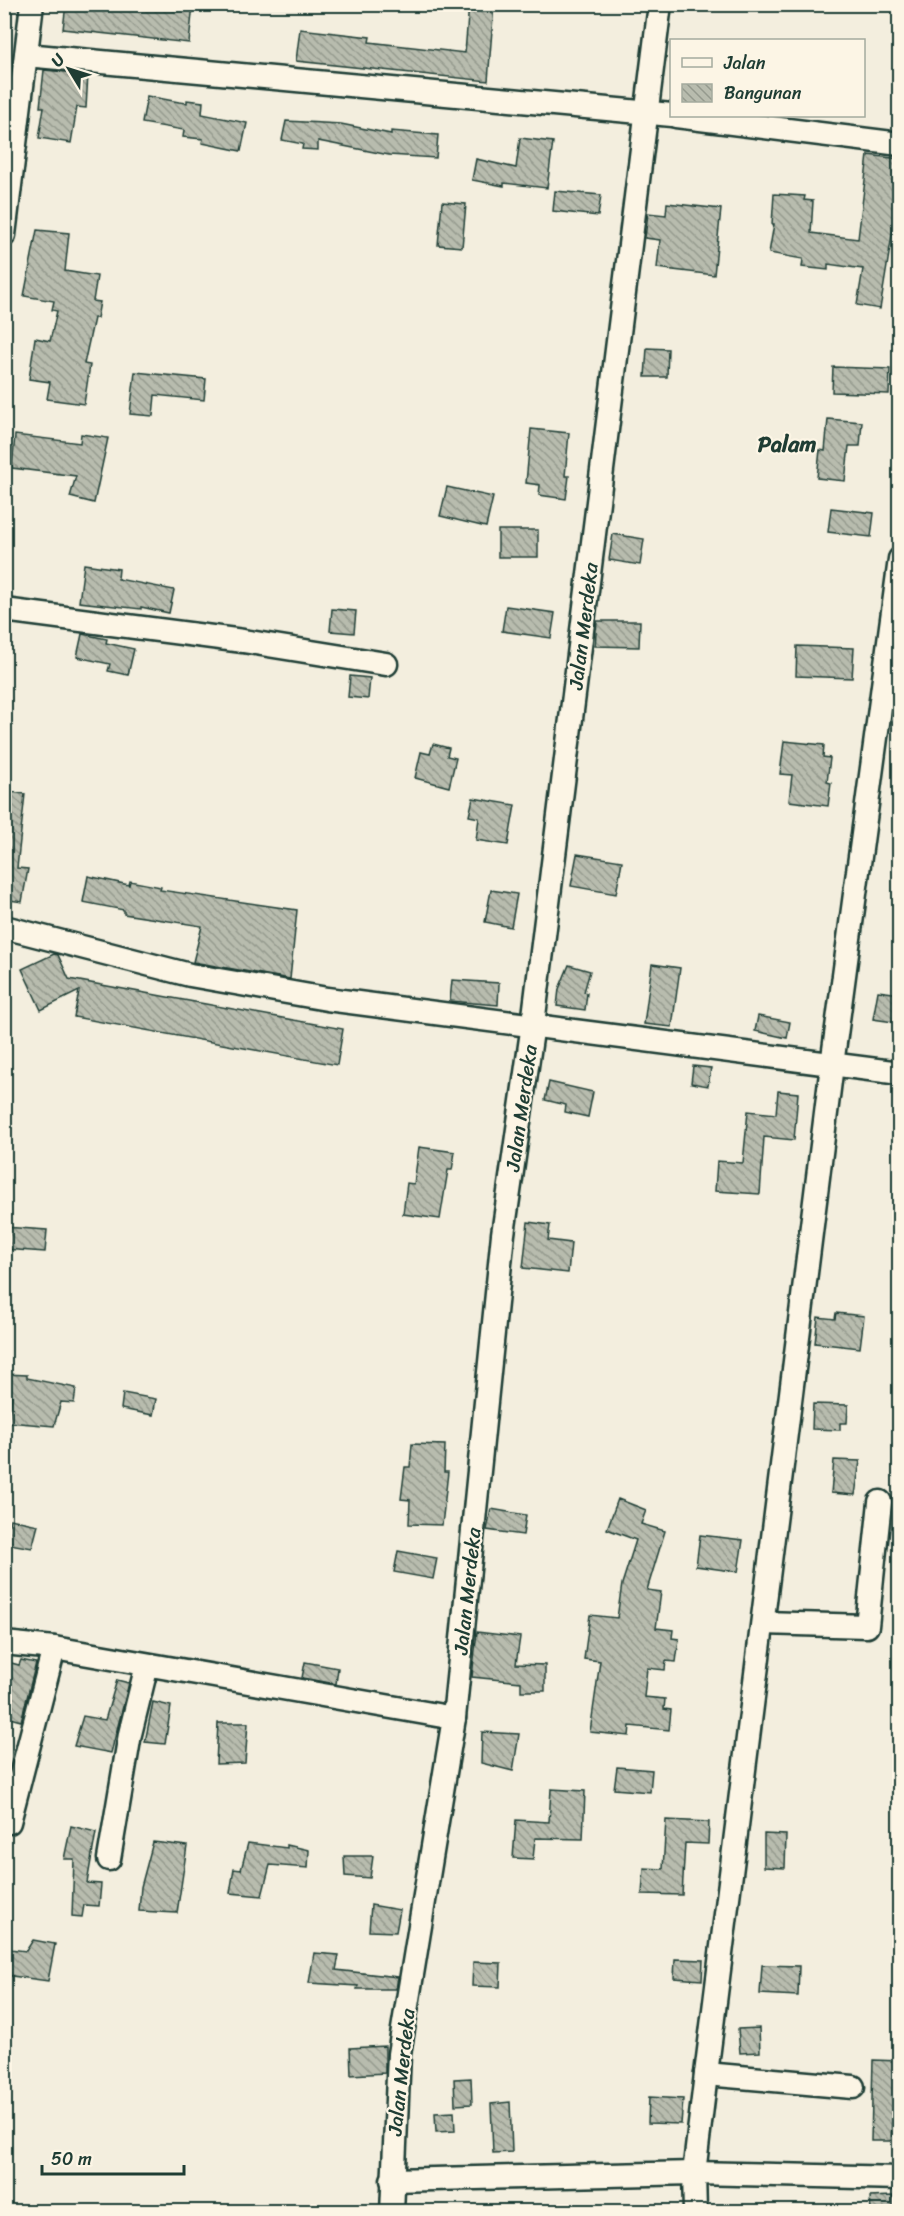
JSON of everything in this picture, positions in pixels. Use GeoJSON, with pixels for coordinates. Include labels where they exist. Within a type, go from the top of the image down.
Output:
{"type":"FeatureCollection","features":[{"type":"Feature","properties":{"kind":"street"},"geometry":{"type":"LineString","coordinates":[[4,235],[32,4]]}},
{"type":"Feature","properties":{"kind":"street","name":"Jalan Merdeka"},"geometry":{"type":"LineString","coordinates":[[392,2211],[399,2054],[454,1718],[503,1234],[532,1024],[660,4]]}},
{"type":"Feature","properties":{"kind":"street"},"geometry":{"type":"LineString","coordinates":[[26,55],[670,115]]}},
{"type":"Feature","properties":{"kind":"street"},"geometry":{"type":"LineString","coordinates":[[690,117],[900,144]]}},
{"type":"Feature","properties":{"kind":"street"},"geometry":{"type":"LineString","coordinates":[[695,2211],[694,2173],[706,2074],[832,1065],[900,558]]}},
{"type":"Feature","properties":{"kind":"street"},"geometry":{"type":"LineString","coordinates":[[4,609],[243,641],[386,664]]}},
{"type":"Feature","properties":{"kind":"street"},"geometry":{"type":"LineString","coordinates":[[4,927],[190,975],[327,999],[900,1072]]}},
{"type":"Feature","properties":{"kind":"street"},"geometry":{"type":"LineString","coordinates":[[763,1623],[867,1626],[880,1502]]}},
{"type":"Feature","properties":{"kind":"street"},"geometry":{"type":"LineString","coordinates":[[4,1643],[54,1648],[454,1718]]}},
{"type":"Feature","properties":{"kind":"street"},"geometry":{"type":"LineString","coordinates":[[9,1822],[54,1648]]}},
{"type":"Feature","properties":{"kind":"street"},"geometry":{"type":"LineString","coordinates":[[109,1859],[129,1734],[147,1665]]}},
{"type":"Feature","properties":{"kind":"street"},"geometry":{"type":"LineString","coordinates":[[706,2074],[853,2087]]}},
{"type":"Feature","properties":{"kind":"street"},"geometry":{"type":"LineString","coordinates":[[392,2180],[694,2173],[900,2178]]}},
{"type":"Feature","properties":{"kind":"building"},"geometry":{"type":"Polygon","coordinates":[[[66,4],[193,4],[189,43],[63,29],[66,4]]]}},
{"type":"Feature","properties":{"kind":"building"},"geometry":{"type":"Polygon","coordinates":[[[469,4],[494,4],[488,81],[296,61],[300,29],[370,37],[369,42],[465,53],[469,4]]]}},
{"type":"Feature","properties":{"kind":"building"},"geometry":{"type":"Polygon","coordinates":[[[44,70],[88,74],[86,108],[77,107],[71,143],[39,138],[44,107],[40,107],[44,70]]]}},
{"type":"Feature","properties":{"kind":"building"},"geometry":{"type":"Polygon","coordinates":[[[147,96],[187,103],[187,100],[203,102],[202,114],[247,123],[241,151],[202,143],[203,139],[183,137],[184,130],[142,123],[147,96]]]}},
{"type":"Feature","properties":{"kind":"building"},"geometry":{"type":"Polygon","coordinates":[[[286,121],[341,124],[391,134],[391,131],[438,135],[436,158],[389,155],[318,141],[318,150],[302,149],[303,144],[282,140],[286,121]]]}},
{"type":"Feature","properties":{"kind":"building"},"geometry":{"type":"Polygon","coordinates":[[[520,138],[553,142],[547,188],[504,183],[504,186],[472,180],[476,159],[516,168],[520,138]]]}},
{"type":"Feature","properties":{"kind":"building"},"geometry":{"type":"Polygon","coordinates":[[[868,155],[900,159],[899,230],[893,229],[880,309],[857,305],[863,269],[828,264],[828,270],[802,267],[803,259],[769,253],[774,224],[772,224],[774,194],[805,196],[804,200],[813,201],[811,233],[858,239],[868,155]]]}},
{"type":"Feature","properties":{"kind":"building"},"geometry":{"type":"Polygon","coordinates":[[[555,191],[601,195],[598,216],[553,211],[555,191]]]}},
{"type":"Feature","properties":{"kind":"building"},"geometry":{"type":"Polygon","coordinates":[[[442,202],[466,204],[462,247],[438,245],[442,202]]]}},
{"type":"Feature","properties":{"kind":"building"},"geometry":{"type":"Polygon","coordinates":[[[667,203],[721,209],[714,275],[657,268],[660,240],[645,238],[648,213],[666,215],[667,203]]]}},
{"type":"Feature","properties":{"kind":"building"},"geometry":{"type":"Polygon","coordinates":[[[37,230],[69,233],[65,271],[97,276],[93,301],[100,302],[97,318],[94,318],[84,364],[90,365],[84,404],[47,399],[50,382],[29,379],[35,338],[50,341],[57,311],[52,310],[54,301],[24,296],[37,230]]]}},
{"type":"Feature","properties":{"kind":"building"},"geometry":{"type":"Polygon","coordinates":[[[647,348],[668,349],[667,377],[645,377],[647,348]]]}},
{"type":"Feature","properties":{"kind":"building"},"geometry":{"type":"Polygon","coordinates":[[[833,367],[890,369],[889,394],[832,392],[833,367]]]}},
{"type":"Feature","properties":{"kind":"building"},"geometry":{"type":"Polygon","coordinates":[[[135,372],[206,379],[204,400],[155,395],[153,416],[130,414],[135,372]]]}},
{"type":"Feature","properties":{"kind":"building"},"geometry":{"type":"Polygon","coordinates":[[[828,419],[862,422],[860,446],[849,446],[845,481],[817,478],[820,450],[825,451],[828,419]]]}},
{"type":"Feature","properties":{"kind":"building"},"geometry":{"type":"Polygon","coordinates":[[[531,429],[569,433],[565,476],[569,476],[566,499],[539,495],[540,485],[526,483],[531,429]]]}},
{"type":"Feature","properties":{"kind":"building"},"geometry":{"type":"Polygon","coordinates":[[[81,434],[108,438],[94,503],[70,497],[76,476],[12,468],[15,435],[80,443],[81,434]]]}},
{"type":"Feature","properties":{"kind":"building"},"geometry":{"type":"Polygon","coordinates":[[[447,487],[493,497],[486,527],[440,516],[447,487]]]}},
{"type":"Feature","properties":{"kind":"building"},"geometry":{"type":"Polygon","coordinates":[[[831,508],[874,513],[871,537],[828,532],[831,508]]]}},
{"type":"Feature","properties":{"kind":"building"},"geometry":{"type":"Polygon","coordinates":[[[498,530],[538,530],[538,557],[498,557],[498,530]]]}},
{"type":"Feature","properties":{"kind":"building"},"geometry":{"type":"Polygon","coordinates":[[[613,534],[644,539],[640,565],[609,560],[613,534]]]}},
{"type":"Feature","properties":{"kind":"building"},"geometry":{"type":"Polygon","coordinates":[[[84,564],[119,569],[118,579],[174,590],[169,613],[141,607],[141,609],[79,602],[84,564]]]}},
{"type":"Feature","properties":{"kind":"building"},"geometry":{"type":"Polygon","coordinates":[[[506,606],[555,613],[551,638],[502,631],[506,606]]]}},
{"type":"Feature","properties":{"kind":"building"},"geometry":{"type":"Polygon","coordinates":[[[332,609],[356,611],[354,633],[330,631],[332,609]]]}},
{"type":"Feature","properties":{"kind":"building"},"geometry":{"type":"Polygon","coordinates":[[[597,621],[640,621],[639,647],[595,646],[597,621]]]}},
{"type":"Feature","properties":{"kind":"building"},"geometry":{"type":"Polygon","coordinates":[[[82,634],[107,639],[106,643],[134,649],[128,675],[108,671],[110,664],[77,657],[82,634]]]}},
{"type":"Feature","properties":{"kind":"building"},"geometry":{"type":"Polygon","coordinates":[[[797,646],[854,648],[852,678],[796,676],[797,646]]]}},
{"type":"Feature","properties":{"kind":"building"},"geometry":{"type":"Polygon","coordinates":[[[350,676],[370,678],[368,699],[348,697],[350,676]]]}},
{"type":"Feature","properties":{"kind":"building"},"geometry":{"type":"Polygon","coordinates":[[[784,741],[824,745],[823,757],[830,758],[827,782],[831,783],[828,806],[789,801],[792,775],[780,774],[784,741]]]}},
{"type":"Feature","properties":{"kind":"building"},"geometry":{"type":"Polygon","coordinates":[[[433,744],[449,748],[447,756],[456,758],[449,787],[415,778],[421,752],[430,754],[433,744]]]}},
{"type":"Feature","properties":{"kind":"building"},"geometry":{"type":"Polygon","coordinates":[[[4,791],[25,794],[17,868],[28,869],[22,902],[4,899],[4,791]]]}},
{"type":"Feature","properties":{"kind":"building"},"geometry":{"type":"Polygon","coordinates":[[[473,798],[515,805],[508,845],[476,840],[479,818],[469,816],[473,798]]]}},
{"type":"Feature","properties":{"kind":"building"},"geometry":{"type":"Polygon","coordinates":[[[577,854],[622,861],[616,894],[571,886],[577,854]]]}},
{"type":"Feature","properties":{"kind":"building"},"geometry":{"type":"Polygon","coordinates":[[[88,876],[129,885],[130,881],[161,887],[160,890],[297,910],[290,979],[193,962],[202,926],[124,914],[124,910],[83,902],[88,876]]]}},
{"type":"Feature","properties":{"kind":"building"},"geometry":{"type":"Polygon","coordinates":[[[491,890],[517,894],[511,927],[485,922],[491,890]]]}},
{"type":"Feature","properties":{"kind":"building"},"geometry":{"type":"Polygon","coordinates":[[[54,954],[58,955],[69,979],[343,1029],[337,1065],[74,1017],[79,991],[41,1010],[22,969],[54,954]]]}},
{"type":"Feature","properties":{"kind":"building"},"geometry":{"type":"Polygon","coordinates":[[[652,964],[680,968],[672,1027],[644,1024],[652,964]]]}},
{"type":"Feature","properties":{"kind":"building"},"geometry":{"type":"Polygon","coordinates":[[[569,965],[590,971],[584,992],[587,993],[585,1010],[557,1006],[559,989],[569,965]]]}},
{"type":"Feature","properties":{"kind":"building"},"geometry":{"type":"Polygon","coordinates":[[[452,980],[499,983],[498,1005],[450,1001],[452,980]]]}},
{"type":"Feature","properties":{"kind":"building"},"geometry":{"type":"Polygon","coordinates":[[[878,991],[900,994],[900,1023],[873,1019],[878,991]]]}},
{"type":"Feature","properties":{"kind":"building"},"geometry":{"type":"Polygon","coordinates":[[[758,1016],[790,1022],[787,1038],[755,1031],[758,1016]]]}},
{"type":"Feature","properties":{"kind":"building"},"geometry":{"type":"Polygon","coordinates":[[[693,1066],[711,1068],[708,1086],[691,1083],[693,1066]]]}},
{"type":"Feature","properties":{"kind":"building"},"geometry":{"type":"Polygon","coordinates":[[[549,1082],[593,1092],[588,1117],[565,1112],[566,1105],[545,1100],[549,1082]]]}},
{"type":"Feature","properties":{"kind":"building"},"geometry":{"type":"Polygon","coordinates":[[[778,1091],[798,1093],[794,1140],[764,1137],[760,1194],[715,1191],[717,1161],[743,1163],[748,1111],[776,1114],[778,1091]]]}},
{"type":"Feature","properties":{"kind":"building"},"geometry":{"type":"Polygon","coordinates":[[[419,1147],[455,1152],[452,1170],[448,1170],[440,1219],[403,1214],[407,1183],[414,1184],[419,1147]]]}},
{"type":"Feature","properties":{"kind":"building"},"geometry":{"type":"Polygon","coordinates":[[[528,1222],[550,1225],[548,1240],[571,1243],[568,1273],[523,1268],[528,1222]]]}},
{"type":"Feature","properties":{"kind":"building"},"geometry":{"type":"Polygon","coordinates":[[[4,1227],[47,1230],[45,1252],[4,1249],[4,1227]]]}},
{"type":"Feature","properties":{"kind":"building"},"geometry":{"type":"Polygon","coordinates":[[[836,1313],[864,1316],[860,1348],[815,1343],[818,1317],[835,1319],[836,1313]]]}},
{"type":"Feature","properties":{"kind":"building"},"geometry":{"type":"Polygon","coordinates":[[[4,1374],[27,1375],[27,1378],[76,1388],[74,1403],[61,1402],[54,1426],[8,1422],[12,1396],[4,1395],[4,1374]]]}},
{"type":"Feature","properties":{"kind":"building"},"geometry":{"type":"Polygon","coordinates":[[[123,1393],[156,1399],[153,1415],[121,1409],[123,1393]]]}},
{"type":"Feature","properties":{"kind":"building"},"geometry":{"type":"Polygon","coordinates":[[[813,1404],[848,1405],[847,1423],[840,1423],[840,1430],[812,1429],[813,1404]]]}},
{"type":"Feature","properties":{"kind":"building"},"geometry":{"type":"Polygon","coordinates":[[[412,1444],[445,1445],[444,1472],[448,1472],[442,1525],[409,1524],[410,1500],[401,1499],[405,1467],[410,1467],[412,1444]]]}},
{"type":"Feature","properties":{"kind":"building"},"geometry":{"type":"Polygon","coordinates":[[[834,1460],[860,1461],[855,1495],[831,1493],[834,1460]]]}},
{"type":"Feature","properties":{"kind":"building"},"geometry":{"type":"Polygon","coordinates":[[[618,1499],[646,1510],[641,1524],[665,1531],[647,1590],[661,1592],[656,1628],[673,1630],[672,1638],[679,1639],[676,1662],[666,1661],[665,1670],[647,1668],[644,1697],[665,1699],[664,1709],[671,1710],[669,1730],[630,1726],[629,1736],[590,1732],[600,1661],[584,1659],[590,1615],[617,1618],[622,1584],[636,1540],[607,1529],[618,1499]]]}},
{"type":"Feature","properties":{"kind":"building"},"geometry":{"type":"Polygon","coordinates":[[[491,1509],[526,1515],[523,1535],[487,1530],[491,1509]]]}},
{"type":"Feature","properties":{"kind":"building"},"geometry":{"type":"Polygon","coordinates":[[[10,1519],[38,1525],[32,1548],[4,1543],[10,1519]]]}},
{"type":"Feature","properties":{"kind":"building"},"geometry":{"type":"Polygon","coordinates":[[[700,1535],[743,1540],[738,1572],[696,1566],[700,1535]]]}},
{"type":"Feature","properties":{"kind":"building"},"geometry":{"type":"Polygon","coordinates":[[[398,1551],[437,1558],[433,1579],[394,1572],[398,1551]]]}},
{"type":"Feature","properties":{"kind":"building"},"geometry":{"type":"Polygon","coordinates":[[[477,1632],[520,1637],[516,1664],[545,1665],[545,1691],[521,1691],[521,1682],[472,1677],[477,1632]]]}},
{"type":"Feature","properties":{"kind":"building"},"geometry":{"type":"Polygon","coordinates":[[[21,1660],[36,1663],[21,1721],[6,1717],[9,1704],[4,1703],[4,1661],[19,1665],[21,1660]]]}},
{"type":"Feature","properties":{"kind":"building"},"geometry":{"type":"Polygon","coordinates":[[[305,1662],[338,1668],[336,1684],[302,1678],[305,1662]]]}},
{"type":"Feature","properties":{"kind":"building"},"geometry":{"type":"Polygon","coordinates":[[[117,1680],[129,1683],[111,1753],[74,1746],[83,1716],[105,1720],[117,1680]]]}},
{"type":"Feature","properties":{"kind":"building"},"geometry":{"type":"Polygon","coordinates":[[[153,1702],[171,1706],[165,1744],[145,1742],[153,1702]]]}},
{"type":"Feature","properties":{"kind":"building"},"geometry":{"type":"Polygon","coordinates":[[[218,1723],[248,1723],[245,1763],[216,1764],[218,1723]]]}},
{"type":"Feature","properties":{"kind":"building"},"geometry":{"type":"Polygon","coordinates":[[[482,1732],[519,1734],[513,1771],[481,1763],[482,1732]]]}},
{"type":"Feature","properties":{"kind":"building"},"geometry":{"type":"Polygon","coordinates":[[[617,1767],[652,1770],[650,1792],[614,1789],[617,1767]]]}},
{"type":"Feature","properties":{"kind":"building"},"geometry":{"type":"Polygon","coordinates":[[[551,1789],[585,1791],[583,1839],[535,1838],[533,1859],[513,1858],[516,1820],[549,1822],[551,1789]]]}},
{"type":"Feature","properties":{"kind":"building"},"geometry":{"type":"Polygon","coordinates":[[[666,1820],[709,1822],[708,1844],[685,1843],[682,1895],[642,1894],[644,1868],[663,1869],[666,1820]]]}},
{"type":"Feature","properties":{"kind":"building"},"geometry":{"type":"Polygon","coordinates":[[[71,1826],[96,1832],[87,1883],[101,1884],[99,1906],[84,1905],[82,1917],[72,1916],[74,1859],[64,1859],[71,1826]]]}},
{"type":"Feature","properties":{"kind":"building"},"geometry":{"type":"Polygon","coordinates":[[[764,1834],[786,1835],[785,1868],[764,1867],[764,1834]]]}},
{"type":"Feature","properties":{"kind":"building"},"geometry":{"type":"Polygon","coordinates":[[[153,1842],[187,1846],[177,1913],[139,1911],[141,1887],[153,1842]]]}},
{"type":"Feature","properties":{"kind":"building"},"geometry":{"type":"Polygon","coordinates":[[[248,1843],[287,1848],[287,1845],[309,1850],[308,1868],[270,1865],[262,1896],[230,1893],[234,1869],[241,1870],[248,1843]]]}},
{"type":"Feature","properties":{"kind":"building"},"geometry":{"type":"Polygon","coordinates":[[[344,1856],[373,1856],[370,1878],[345,1876],[344,1856]]]}},
{"type":"Feature","properties":{"kind":"building"},"geometry":{"type":"Polygon","coordinates":[[[371,1905],[400,1910],[396,1932],[369,1931],[371,1905]]]}},
{"type":"Feature","properties":{"kind":"building"},"geometry":{"type":"Polygon","coordinates":[[[33,1940],[55,1944],[48,1981],[5,1975],[10,1949],[26,1951],[33,1940]]]}},
{"type":"Feature","properties":{"kind":"building"},"geometry":{"type":"Polygon","coordinates":[[[314,1953],[339,1955],[336,1970],[398,1977],[396,1989],[357,1989],[358,1986],[309,1983],[314,1953]]]}},
{"type":"Feature","properties":{"kind":"building"},"geometry":{"type":"Polygon","coordinates":[[[675,1959],[703,1960],[702,1980],[674,1978],[675,1959]]]}},
{"type":"Feature","properties":{"kind":"building"},"geometry":{"type":"Polygon","coordinates":[[[473,1962],[501,1963],[500,1987],[472,1986],[473,1962]]]}},
{"type":"Feature","properties":{"kind":"building"},"geometry":{"type":"Polygon","coordinates":[[[762,1965],[799,1966],[798,1996],[760,1994],[762,1965]]]}},
{"type":"Feature","properties":{"kind":"building"},"geometry":{"type":"Polygon","coordinates":[[[759,2028],[760,2052],[740,2053],[738,2029],[759,2028]]]}},
{"type":"Feature","properties":{"kind":"building"},"geometry":{"type":"Polygon","coordinates":[[[385,2046],[385,2073],[351,2075],[350,2048],[385,2046]]]}},
{"type":"Feature","properties":{"kind":"building"},"geometry":{"type":"Polygon","coordinates":[[[873,2060],[900,2061],[900,2085],[895,2084],[891,2141],[871,2141],[873,2060]]]}},
{"type":"Feature","properties":{"kind":"building"},"geometry":{"type":"Polygon","coordinates":[[[471,2078],[472,2104],[455,2105],[454,2079],[471,2078]]]}},
{"type":"Feature","properties":{"kind":"building"},"geometry":{"type":"Polygon","coordinates":[[[649,2097],[683,2099],[681,2124],[648,2123],[649,2097]]]}},
{"type":"Feature","properties":{"kind":"building"},"geometry":{"type":"Polygon","coordinates":[[[510,2102],[512,2152],[493,2153],[491,2104],[510,2102]]]}},
{"type":"Feature","properties":{"kind":"building"},"geometry":{"type":"Polygon","coordinates":[[[454,2112],[455,2131],[436,2132],[435,2113],[454,2112]]]}},
{"type":"Feature","properties":{"kind":"building"},"geometry":{"type":"Polygon","coordinates":[[[893,2196],[893,2211],[871,2211],[870,2197],[893,2196]]]}},
{"type":"Feature","properties":{"kind":"district","name":"Palam"},"geometry":{"type":"Point","coordinates":[787,444]}}]}
